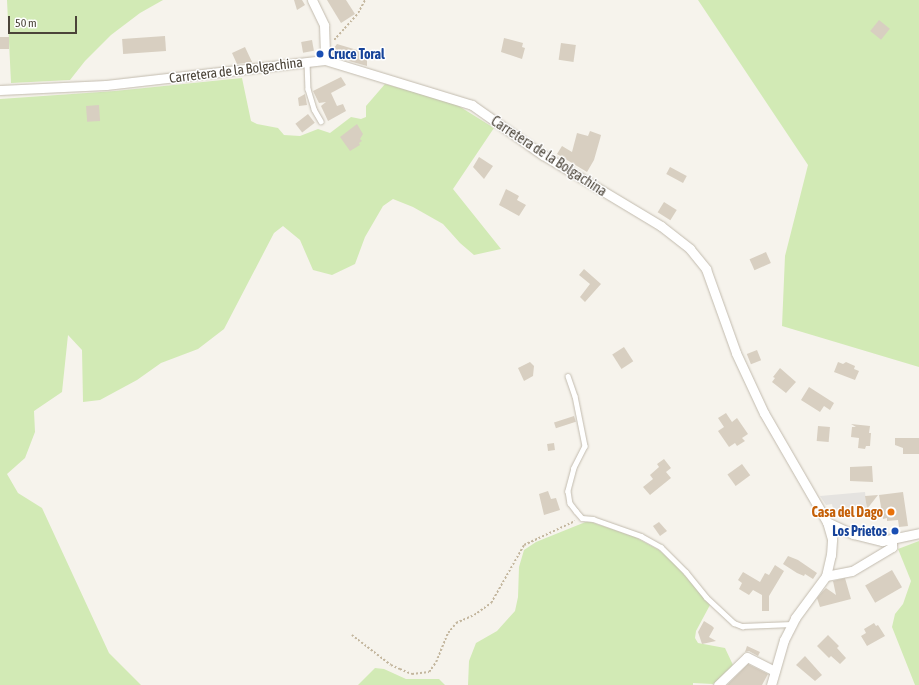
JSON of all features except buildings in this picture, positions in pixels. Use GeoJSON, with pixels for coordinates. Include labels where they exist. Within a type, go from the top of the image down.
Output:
{"type":"FeatureCollection","features":[{"type":"Feature","properties":{"kind":"street"},"geometry":{"type":"LineString","coordinates":[[312,0],[324,25],[325,60]]}},
{"type":"Feature","properties":{"kind":"street","name":"Carretera de la Bolgachina"},"geometry":{"type":"LineString","coordinates":[[0,90],[106,85],[325,60],[472,105],[543,155],[661,226],[690,249],[706,269],[736,353],[764,414],[827,522],[832,539],[831,555],[826,576]]}},
{"type":"Feature","properties":{"kind":"street"},"geometry":{"type":"LineString","coordinates":[[827,522],[853,534],[882,541],[919,533]]}},
{"type":"Feature","properties":{"kind":"street"},"geometry":{"type":"LineString","coordinates":[[771,685],[784,640],[792,624],[826,576],[852,571],[892,547],[892,539]]}},
{"type":"Feature","properties":{"kind":"street"},"geometry":{"type":"LineString","coordinates":[[718,685],[747,657],[775,671]]}},
{"type":"Feature","properties":{"kind":"lane"},"geometry":{"type":"LineString","coordinates":[[307,62],[308,89],[314,109],[320,121]]}},
{"type":"Feature","properties":{"kind":"lane"},"geometry":{"type":"LineString","coordinates":[[568,376],[575,396],[585,446],[574,468],[568,491],[570,503],[582,518],[593,519],[626,530],[661,547],[677,562],[706,597],[734,623],[742,626],[775,623],[792,624]]}},
{"type":"Feature","properties":{"kind":"path"},"geometry":{"type":"LineString","coordinates":[[324,47],[336,40],[358,13],[365,0]]}},
{"type":"Feature","properties":{"kind":"path"},"geometry":{"type":"LineString","coordinates":[[352,635],[391,665],[412,674],[429,672],[436,662],[448,633],[456,623],[474,615],[491,603],[524,545],[582,518]]}},
{"type":"Feature","properties":{"kind":"green space"},"geometry":{"type":"Polygon","coordinates":[[[7,0],[163,0],[140,13],[111,35],[85,61],[70,80],[11,83],[7,0]]]}},
{"type":"Feature","properties":{"kind":"green space"},"geometry":{"type":"Polygon","coordinates":[[[698,0],[919,0],[919,367],[782,326],[785,256],[808,165],[698,0]]]}},
{"type":"Feature","properties":{"kind":"green space"},"geometry":{"type":"Polygon","coordinates":[[[242,78],[251,121],[257,124],[278,128],[284,135],[300,136],[318,129],[330,133],[351,117],[361,119],[366,117],[366,106],[385,84],[454,103],[494,128],[453,189],[501,249],[474,255],[460,243],[443,224],[413,207],[393,199],[383,206],[365,237],[355,264],[332,275],[313,270],[300,240],[283,226],[274,233],[224,329],[198,349],[161,363],[137,380],[100,400],[83,402],[82,350],[68,335],[62,392],[34,411],[35,432],[25,458],[7,474],[18,493],[42,508],[109,653],[141,685],[0,685],[0,99],[115,91],[242,78]]]}},
{"type":"Feature","properties":{"kind":"green space"},"geometry":{"type":"Polygon","coordinates":[[[588,521],[635,537],[659,550],[675,564],[710,605],[696,631],[695,638],[698,643],[725,648],[733,665],[727,673],[713,684],[693,683],[693,685],[468,685],[469,661],[476,643],[497,631],[515,611],[518,597],[519,567],[524,550],[536,542],[588,521]]]}},
{"type":"Feature","properties":{"kind":"green space"},"geometry":{"type":"Polygon","coordinates":[[[919,541],[919,685],[915,685],[892,627],[895,614],[903,604],[911,581],[898,549],[919,541]]]}},
{"type":"Feature","properties":{"kind":"green space"},"geometry":{"type":"Polygon","coordinates":[[[375,668],[384,669],[406,679],[439,679],[445,685],[358,685],[375,668]]]}},
{"type":"Feature","properties":{"kind":"shaded area"},"geometry":{"type":"Polygon","coordinates":[[[865,492],[867,512],[834,514],[832,504],[826,505],[820,496],[865,492]]]}},
{"type":"Feature","properties":{"kind":"place","name":"Cruce Toral"},"geometry":{"type":"Point","coordinates":[320,54]}},
{"type":"Feature","properties":{"kind":"place","name":"Casa del Dago"},"geometry":{"type":"Point","coordinates":[891,512]}},
{"type":"Feature","properties":{"kind":"place","name":"Los Prietos"},"geometry":{"type":"Point","coordinates":[895,531]}}]}
